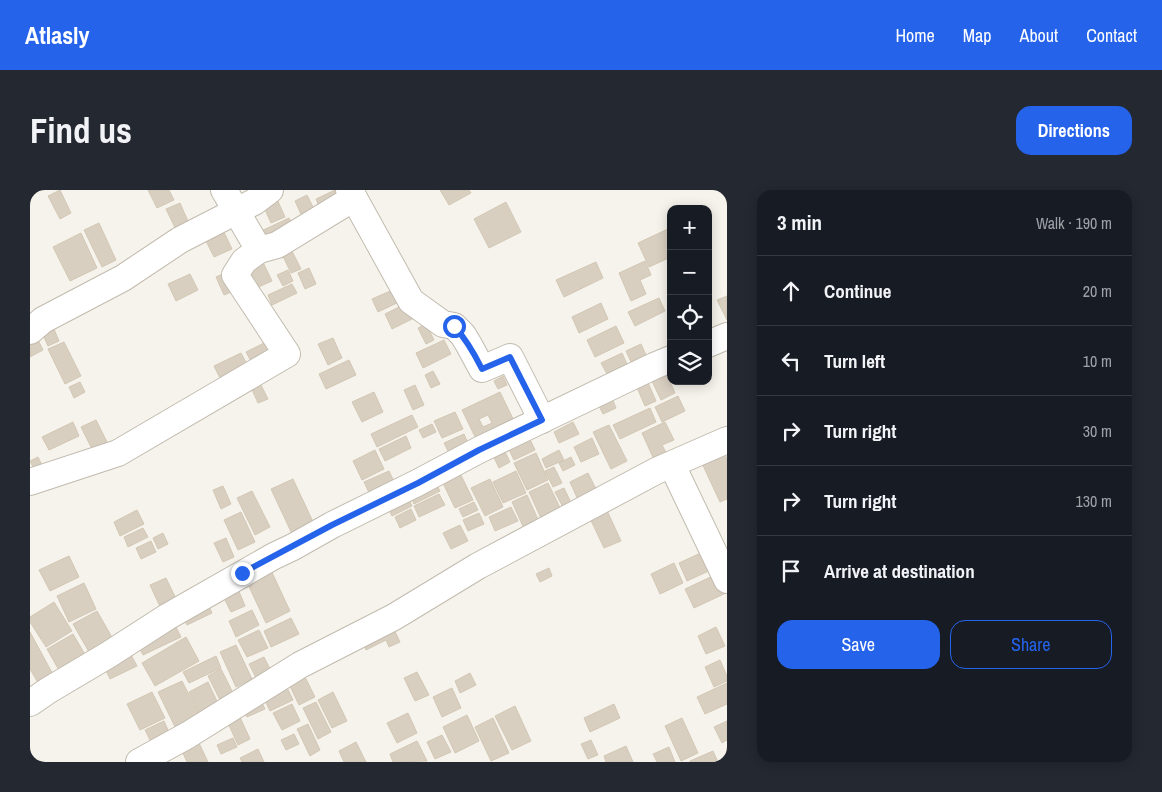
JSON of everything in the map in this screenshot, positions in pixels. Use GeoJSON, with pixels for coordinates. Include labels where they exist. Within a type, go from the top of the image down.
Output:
{"type":"FeatureCollection","features":[{"type":"Feature","properties":{"kind":"street"},"geometry":{"type":"LineString","coordinates":[[30,331],[43,320],[123,278],[180,240],[231,200],[254,202],[270,190]]}},
{"type":"Feature","properties":{"kind":"street"},"geometry":{"type":"LineString","coordinates":[[30,482],[118,452],[287,354],[235,275],[244,261],[259,250],[277,245],[352,194],[411,301],[443,324],[454,326],[466,340],[482,369],[510,357],[542,420]]}},
{"type":"Feature","properties":{"kind":"street"},"geometry":{"type":"LineString","coordinates":[[231,200],[259,250]]}},
{"type":"Feature","properties":{"kind":"street"},"geometry":{"type":"LineString","coordinates":[[712,342],[727,336]]}},
{"type":"Feature","properties":{"kind":"street"},"geometry":{"type":"LineString","coordinates":[[30,703],[167,617],[250,569],[479,450],[667,361]]}},
{"type":"Feature","properties":{"kind":"street"},"geometry":{"type":"LineString","coordinates":[[139,762],[188,735],[300,665],[394,617],[478,566],[656,471],[727,440]]}},
{"type":"Feature","properties":{"kind":"street"},"geometry":{"type":"LineString","coordinates":[[672,465],[727,580]]}},
{"type":"Feature","properties":{"kind":"building"},"geometry":{"type":"Polygon","coordinates":[[[60,190],[71,213],[60,219],[48,196],[60,190]]]}},
{"type":"Feature","properties":{"kind":"building"},"geometry":{"type":"Polygon","coordinates":[[[148,190],[169,190],[174,200],[157,208],[148,190]]]}},
{"type":"Feature","properties":{"kind":"building"},"geometry":{"type":"Polygon","coordinates":[[[335,190],[343,190],[322,213],[316,199],[335,190]]]}},
{"type":"Feature","properties":{"kind":"building"},"geometry":{"type":"Polygon","coordinates":[[[440,190],[469,190],[471,193],[449,205],[440,190]]]}},
{"type":"Feature","properties":{"kind":"building"},"geometry":{"type":"Polygon","coordinates":[[[307,195],[317,215],[304,221],[295,201],[307,195]]]}},
{"type":"Feature","properties":{"kind":"building"},"geometry":{"type":"Polygon","coordinates":[[[276,197],[285,217],[271,223],[262,203],[276,197]]]}},
{"type":"Feature","properties":{"kind":"building"},"geometry":{"type":"Polygon","coordinates":[[[506,202],[521,232],[489,248],[474,219],[506,202]]]}},
{"type":"Feature","properties":{"kind":"building"},"geometry":{"type":"Polygon","coordinates":[[[180,203],[191,228],[178,234],[166,209],[180,203]]]}},
{"type":"Feature","properties":{"kind":"building"},"geometry":{"type":"Polygon","coordinates":[[[289,218],[295,230],[263,245],[257,233],[289,218]]]}},
{"type":"Feature","properties":{"kind":"building"},"geometry":{"type":"Polygon","coordinates":[[[99,223],[116,260],[102,267],[84,230],[99,223]]]}},
{"type":"Feature","properties":{"kind":"building"},"geometry":{"type":"Polygon","coordinates":[[[222,228],[232,249],[214,257],[204,237],[222,228]]]}},
{"type":"Feature","properties":{"kind":"building"},"geometry":{"type":"Polygon","coordinates":[[[667,229],[667,259],[649,267],[638,243],[667,229]]]}},
{"type":"Feature","properties":{"kind":"building"},"geometry":{"type":"Polygon","coordinates":[[[81,233],[97,268],[70,281],[53,247],[81,233]]]}},
{"type":"Feature","properties":{"kind":"building"},"geometry":{"type":"Polygon","coordinates":[[[289,245],[301,269],[291,273],[280,250],[289,245]]]}},
{"type":"Feature","properties":{"kind":"building"},"geometry":{"type":"Polygon","coordinates":[[[261,258],[272,281],[254,289],[244,266],[261,258]]]}},
{"type":"Feature","properties":{"kind":"building"},"geometry":{"type":"Polygon","coordinates":[[[645,261],[651,275],[640,280],[646,294],[631,301],[619,273],[645,261]]]}},
{"type":"Feature","properties":{"kind":"building"},"geometry":{"type":"Polygon","coordinates":[[[596,262],[603,278],[564,297],[556,280],[596,262]]]}},
{"type":"Feature","properties":{"kind":"building"},"geometry":{"type":"Polygon","coordinates":[[[309,268],[316,284],[305,289],[298,273],[309,268]]]}},
{"type":"Feature","properties":{"kind":"building"},"geometry":{"type":"Polygon","coordinates":[[[288,270],[293,281],[283,286],[277,275],[288,270]]]}},
{"type":"Feature","properties":{"kind":"building"},"geometry":{"type":"Polygon","coordinates":[[[227,272],[236,290],[224,295],[216,277],[227,272]]]}},
{"type":"Feature","properties":{"kind":"building"},"geometry":{"type":"Polygon","coordinates":[[[190,274],[198,290],[176,301],[168,284],[190,274]]]}},
{"type":"Feature","properties":{"kind":"building"},"geometry":{"type":"Polygon","coordinates":[[[292,284],[297,293],[272,305],[268,295],[292,284]]]}},
{"type":"Feature","properties":{"kind":"building"},"geometry":{"type":"Polygon","coordinates":[[[395,289],[401,301],[378,312],[372,299],[395,289]]]}},
{"type":"Feature","properties":{"kind":"building"},"geometry":{"type":"Polygon","coordinates":[[[727,296],[727,320],[717,300],[727,296]]]}},
{"type":"Feature","properties":{"kind":"building"},"geometry":{"type":"Polygon","coordinates":[[[659,298],[665,311],[635,326],[628,312],[659,298]]]}},
{"type":"Feature","properties":{"kind":"building"},"geometry":{"type":"Polygon","coordinates":[[[409,302],[416,317],[392,329],[385,314],[409,302]]]}},
{"type":"Feature","properties":{"kind":"building"},"geometry":{"type":"Polygon","coordinates":[[[601,303],[608,319],[579,333],[572,317],[601,303]]]}},
{"type":"Feature","properties":{"kind":"building"},"geometry":{"type":"Polygon","coordinates":[[[426,324],[434,340],[426,344],[418,328],[426,324]]]}},
{"type":"Feature","properties":{"kind":"building"},"geometry":{"type":"Polygon","coordinates":[[[616,326],[624,343],[595,357],[587,340],[616,326]]]}},
{"type":"Feature","properties":{"kind":"building"},"geometry":{"type":"Polygon","coordinates":[[[54,329],[59,341],[48,346],[43,335],[54,329]]]}},
{"type":"Feature","properties":{"kind":"building"},"geometry":{"type":"Polygon","coordinates":[[[37,338],[43,350],[30,357],[30,341],[37,338]]]}},
{"type":"Feature","properties":{"kind":"building"},"geometry":{"type":"Polygon","coordinates":[[[333,338],[342,358],[328,365],[318,344],[333,338]]]}},
{"type":"Feature","properties":{"kind":"building"},"geometry":{"type":"Polygon","coordinates":[[[272,339],[280,354],[254,367],[246,352],[272,339]]]}},
{"type":"Feature","properties":{"kind":"building"},"geometry":{"type":"Polygon","coordinates":[[[444,340],[451,354],[423,368],[416,353],[444,340]]]}},
{"type":"Feature","properties":{"kind":"building"},"geometry":{"type":"Polygon","coordinates":[[[64,342],[81,376],[65,384],[48,349],[64,342]]]}},
{"type":"Feature","properties":{"kind":"building"},"geometry":{"type":"Polygon","coordinates":[[[641,344],[646,355],[631,362],[626,351],[641,344]]]}},
{"type":"Feature","properties":{"kind":"building"},"geometry":{"type":"Polygon","coordinates":[[[241,353],[250,370],[223,384],[214,366],[241,353]]]}},
{"type":"Feature","properties":{"kind":"building"},"geometry":{"type":"Polygon","coordinates":[[[622,353],[627,364],[607,374],[601,363],[622,353]]]}},
{"type":"Feature","properties":{"kind":"building"},"geometry":{"type":"Polygon","coordinates":[[[349,360],[356,375],[326,389],[319,374],[349,360]]]}},
{"type":"Feature","properties":{"kind":"building"},"geometry":{"type":"Polygon","coordinates":[[[665,370],[667,385],[672,385],[675,393],[661,400],[650,377],[665,370]]]}},
{"type":"Feature","properties":{"kind":"building"},"geometry":{"type":"Polygon","coordinates":[[[433,371],[440,384],[431,388],[425,375],[433,371]]]}},
{"type":"Feature","properties":{"kind":"building"},"geometry":{"type":"Polygon","coordinates":[[[503,376],[507,385],[498,389],[494,381],[503,376]]]}},
{"type":"Feature","properties":{"kind":"building"},"geometry":{"type":"Polygon","coordinates":[[[646,378],[656,401],[645,406],[635,383],[646,378]]]}},
{"type":"Feature","properties":{"kind":"building"},"geometry":{"type":"Polygon","coordinates":[[[259,381],[268,399],[258,403],[250,385],[259,381]]]}},
{"type":"Feature","properties":{"kind":"building"},"geometry":{"type":"Polygon","coordinates":[[[80,382],[85,392],[74,398],[69,387],[80,382]]]}},
{"type":"Feature","properties":{"kind":"building"},"geometry":{"type":"Polygon","coordinates":[[[415,385],[424,405],[413,410],[404,390],[415,385]]]}},
{"type":"Feature","properties":{"kind":"building"},"geometry":{"type":"Polygon","coordinates":[[[374,392],[383,412],[362,422],[352,402],[374,392]]]}},
{"type":"Feature","properties":{"kind":"building"},"geometry":{"type":"Polygon","coordinates":[[[500,392],[518,429],[480,447],[462,410],[500,392]],[[488,415],[479,419],[483,427],[492,423],[488,415]]]}},
{"type":"Feature","properties":{"kind":"building"},"geometry":{"type":"Polygon","coordinates":[[[611,396],[616,408],[603,414],[597,402],[611,396]]]}},
{"type":"Feature","properties":{"kind":"building"},"geometry":{"type":"Polygon","coordinates":[[[678,396],[685,411],[662,422],[655,407],[678,396]]]}},
{"type":"Feature","properties":{"kind":"building"},"geometry":{"type":"Polygon","coordinates":[[[650,408],[656,422],[620,439],[613,425],[650,408]]]}},
{"type":"Feature","properties":{"kind":"building"},"geometry":{"type":"Polygon","coordinates":[[[455,412],[463,429],[442,438],[434,421],[455,412]]]}},
{"type":"Feature","properties":{"kind":"building"},"geometry":{"type":"Polygon","coordinates":[[[412,415],[418,427],[377,447],[371,434],[412,415]]]}},
{"type":"Feature","properties":{"kind":"building"},"geometry":{"type":"Polygon","coordinates":[[[96,420],[108,444],[93,451],[81,427],[96,420]]]}},
{"type":"Feature","properties":{"kind":"building"},"geometry":{"type":"Polygon","coordinates":[[[73,422],[79,436],[49,450],[42,437],[73,422]]]}},
{"type":"Feature","properties":{"kind":"building"},"geometry":{"type":"Polygon","coordinates":[[[573,422],[579,434],[559,443],[554,432],[573,422]]]}},
{"type":"Feature","properties":{"kind":"building"},"geometry":{"type":"Polygon","coordinates":[[[665,422],[674,440],[662,445],[669,458],[656,464],[642,433],[665,422]]]}},
{"type":"Feature","properties":{"kind":"building"},"geometry":{"type":"Polygon","coordinates":[[[432,424],[436,432],[423,438],[419,430],[432,424]]]}},
{"type":"Feature","properties":{"kind":"building"},"geometry":{"type":"Polygon","coordinates":[[[609,425],[627,461],[611,469],[593,432],[609,425]]]}},
{"type":"Feature","properties":{"kind":"building"},"geometry":{"type":"Polygon","coordinates":[[[527,433],[535,450],[514,460],[506,443],[527,433]]]}},
{"type":"Feature","properties":{"kind":"building"},"geometry":{"type":"Polygon","coordinates":[[[464,434],[470,448],[451,457],[444,443],[464,434]]]}},
{"type":"Feature","properties":{"kind":"building"},"geometry":{"type":"Polygon","coordinates":[[[406,436],[411,448],[385,461],[379,449],[406,436]]]}},
{"type":"Feature","properties":{"kind":"building"},"geometry":{"type":"Polygon","coordinates":[[[592,438],[599,454],[581,462],[574,447],[592,438]]]}},
{"type":"Feature","properties":{"kind":"building"},"geometry":{"type":"Polygon","coordinates":[[[502,446],[510,462],[499,468],[491,451],[502,446]]]}},
{"type":"Feature","properties":{"kind":"building"},"geometry":{"type":"Polygon","coordinates":[[[722,449],[727,459],[727,499],[720,502],[700,459],[722,449]]]}},
{"type":"Feature","properties":{"kind":"building"},"geometry":{"type":"Polygon","coordinates":[[[375,450],[384,469],[362,480],[353,461],[375,450]]]}},
{"type":"Feature","properties":{"kind":"building"},"geometry":{"type":"Polygon","coordinates":[[[559,450],[564,460],[546,468],[542,459],[559,450]]]}},
{"type":"Feature","properties":{"kind":"building"},"geometry":{"type":"Polygon","coordinates":[[[536,453],[548,480],[527,490],[514,463],[536,453]]]}},
{"type":"Feature","properties":{"kind":"building"},"geometry":{"type":"Polygon","coordinates":[[[38,457],[46,473],[38,477],[30,461],[38,457]]]}},
{"type":"Feature","properties":{"kind":"building"},"geometry":{"type":"Polygon","coordinates":[[[571,457],[575,465],[563,471],[559,463],[571,457]]]}},
{"type":"Feature","properties":{"kind":"building"},"geometry":{"type":"Polygon","coordinates":[[[554,467],[562,483],[553,487],[545,471],[554,467]]]}},
{"type":"Feature","properties":{"kind":"building"},"geometry":{"type":"Polygon","coordinates":[[[389,471],[397,488],[372,499],[364,482],[389,471]]]}},
{"type":"Feature","properties":{"kind":"building"},"geometry":{"type":"Polygon","coordinates":[[[459,471],[473,500],[455,508],[441,479],[459,471]]]}},
{"type":"Feature","properties":{"kind":"building"},"geometry":{"type":"Polygon","coordinates":[[[516,471],[526,493],[503,503],[493,482],[516,471]]]}},
{"type":"Feature","properties":{"kind":"building"},"geometry":{"type":"Polygon","coordinates":[[[588,473],[598,493],[579,502],[570,482],[588,473]]]}},
{"type":"Feature","properties":{"kind":"building"},"geometry":{"type":"Polygon","coordinates":[[[293,479],[315,526],[293,536],[271,489],[293,479]]]}},
{"type":"Feature","properties":{"kind":"building"},"geometry":{"type":"Polygon","coordinates":[[[490,479],[503,507],[485,516],[471,488],[490,479]]]}},
{"type":"Feature","properties":{"kind":"building"},"geometry":{"type":"Polygon","coordinates":[[[434,480],[440,491],[414,504],[408,492],[434,480]]]}},
{"type":"Feature","properties":{"kind":"building"},"geometry":{"type":"Polygon","coordinates":[[[548,483],[565,518],[545,527],[529,492],[548,483]]]}},
{"type":"Feature","properties":{"kind":"building"},"geometry":{"type":"Polygon","coordinates":[[[223,486],[231,504],[221,509],[213,490],[223,486]]]}},
{"type":"Feature","properties":{"kind":"building"},"geometry":{"type":"Polygon","coordinates":[[[564,488],[573,507],[565,511],[555,492],[564,488]]]}},
{"type":"Feature","properties":{"kind":"building"},"geometry":{"type":"Polygon","coordinates":[[[252,491],[270,527],[255,535],[237,498],[252,491]]]}},
{"type":"Feature","properties":{"kind":"building"},"geometry":{"type":"Polygon","coordinates":[[[406,493],[412,506],[392,516],[385,502],[406,493]]]}},
{"type":"Feature","properties":{"kind":"building"},"geometry":{"type":"Polygon","coordinates":[[[439,494],[445,505],[419,517],[414,506],[439,494]]]}},
{"type":"Feature","properties":{"kind":"building"},"geometry":{"type":"Polygon","coordinates":[[[527,495],[541,526],[526,533],[512,502],[527,495]]]}},
{"type":"Feature","properties":{"kind":"building"},"geometry":{"type":"Polygon","coordinates":[[[474,502],[478,510],[463,517],[459,509],[474,502]]]}},
{"type":"Feature","properties":{"kind":"building"},"geometry":{"type":"Polygon","coordinates":[[[604,504],[621,541],[604,548],[587,512],[604,504]]]}},
{"type":"Feature","properties":{"kind":"building"},"geometry":{"type":"Polygon","coordinates":[[[511,507],[518,521],[495,531],[489,517],[511,507]]]}},
{"type":"Feature","properties":{"kind":"building"},"geometry":{"type":"Polygon","coordinates":[[[411,509],[416,520],[400,528],[395,517],[411,509]]]}},
{"type":"Feature","properties":{"kind":"building"},"geometry":{"type":"Polygon","coordinates":[[[137,510],[144,524],[120,536],[114,522],[137,510]]]}},
{"type":"Feature","properties":{"kind":"building"},"geometry":{"type":"Polygon","coordinates":[[[241,512],[255,542],[238,550],[224,520],[241,512]]]}},
{"type":"Feature","properties":{"kind":"building"},"geometry":{"type":"Polygon","coordinates":[[[479,513],[484,524],[468,531],[463,520],[479,513]]]}},
{"type":"Feature","properties":{"kind":"building"},"geometry":{"type":"Polygon","coordinates":[[[460,525],[468,541],[451,549],[443,533],[460,525]]]}},
{"type":"Feature","properties":{"kind":"building"},"geometry":{"type":"Polygon","coordinates":[[[143,528],[148,537],[128,547],[124,537],[143,528]]]}},
{"type":"Feature","properties":{"kind":"building"},"geometry":{"type":"Polygon","coordinates":[[[163,533],[168,544],[158,549],[153,538],[163,533]]]}},
{"type":"Feature","properties":{"kind":"building"},"geometry":{"type":"Polygon","coordinates":[[[226,538],[234,557],[223,562],[214,543],[226,538]]]}},
{"type":"Feature","properties":{"kind":"building"},"geometry":{"type":"Polygon","coordinates":[[[151,541],[156,552],[141,559],[136,548],[151,541]]]}},
{"type":"Feature","properties":{"kind":"building"},"geometry":{"type":"Polygon","coordinates":[[[705,551],[713,569],[687,581],[679,563],[705,551]]]}},
{"type":"Feature","properties":{"kind":"building"},"geometry":{"type":"Polygon","coordinates":[[[69,556],[79,577],[50,591],[39,570],[69,556]]]}},
{"type":"Feature","properties":{"kind":"building"},"geometry":{"type":"Polygon","coordinates":[[[674,563],[683,583],[660,594],[651,574],[674,563]]]}},
{"type":"Feature","properties":{"kind":"building"},"geometry":{"type":"Polygon","coordinates":[[[269,566],[290,611],[266,623],[245,578],[269,566]]]}},
{"type":"Feature","properties":{"kind":"building"},"geometry":{"type":"Polygon","coordinates":[[[549,568],[552,576],[540,582],[536,574],[549,568]]]}},
{"type":"Feature","properties":{"kind":"building"},"geometry":{"type":"Polygon","coordinates":[[[717,574],[726,593],[694,608],[685,589],[717,574]]]}},
{"type":"Feature","properties":{"kind":"building"},"geometry":{"type":"Polygon","coordinates":[[[166,578],[179,605],[163,613],[150,585],[166,578]]]}},
{"type":"Feature","properties":{"kind":"building"},"geometry":{"type":"Polygon","coordinates":[[[84,583],[96,609],[69,622],[57,596],[84,583]]]}},
{"type":"Feature","properties":{"kind":"building"},"geometry":{"type":"Polygon","coordinates":[[[238,589],[245,606],[231,612],[223,596],[238,589]]]}},
{"type":"Feature","properties":{"kind":"building"},"geometry":{"type":"Polygon","coordinates":[[[206,600],[212,613],[187,625],[181,613],[206,600]]]}},
{"type":"Feature","properties":{"kind":"building"},"geometry":{"type":"Polygon","coordinates":[[[54,602],[72,631],[46,647],[30,622],[30,617],[54,602]]]}},
{"type":"Feature","properties":{"kind":"building"},"geometry":{"type":"Polygon","coordinates":[[[252,610],[259,625],[236,637],[229,621],[252,610]]]}},
{"type":"Feature","properties":{"kind":"building"},"geometry":{"type":"Polygon","coordinates":[[[97,611],[117,646],[93,659],[73,624],[97,611]]]}},
{"type":"Feature","properties":{"kind":"building"},"geometry":{"type":"Polygon","coordinates":[[[291,618],[299,634],[271,647],[264,631],[291,618]]]}},
{"type":"Feature","properties":{"kind":"building"},"geometry":{"type":"Polygon","coordinates":[[[174,623],[181,637],[143,655],[136,641],[174,623]]]}},
{"type":"Feature","properties":{"kind":"building"},"geometry":{"type":"Polygon","coordinates":[[[391,623],[400,642],[389,647],[386,640],[366,650],[361,638],[391,623]]]}},
{"type":"Feature","properties":{"kind":"building"},"geometry":{"type":"Polygon","coordinates":[[[716,627],[725,646],[706,654],[698,636],[716,627]]]}},
{"type":"Feature","properties":{"kind":"building"},"geometry":{"type":"Polygon","coordinates":[[[259,630],[268,648],[247,657],[238,640],[259,630]]]}},
{"type":"Feature","properties":{"kind":"building"},"geometry":{"type":"Polygon","coordinates":[[[30,632],[56,680],[41,688],[30,669],[30,632]]]}},
{"type":"Feature","properties":{"kind":"building"},"geometry":{"type":"Polygon","coordinates":[[[73,634],[90,663],[64,679],[47,649],[73,634]]]}},
{"type":"Feature","properties":{"kind":"building"},"geometry":{"type":"Polygon","coordinates":[[[186,637],[199,661],[155,686],[142,663],[186,637]]]}},
{"type":"Feature","properties":{"kind":"building"},"geometry":{"type":"Polygon","coordinates":[[[236,645],[252,679],[236,687],[220,652],[236,645]]]}},
{"type":"Feature","properties":{"kind":"building"},"geometry":{"type":"Polygon","coordinates":[[[129,651],[137,666],[110,679],[103,664],[129,651]]]}},
{"type":"Feature","properties":{"kind":"building"},"geometry":{"type":"Polygon","coordinates":[[[216,656],[221,668],[189,683],[183,672],[216,656]]]}},
{"type":"Feature","properties":{"kind":"building"},"geometry":{"type":"Polygon","coordinates":[[[264,657],[274,677],[259,684],[249,664],[264,657]]]}},
{"type":"Feature","properties":{"kind":"building"},"geometry":{"type":"Polygon","coordinates":[[[720,660],[727,676],[727,681],[714,687],[705,667],[720,660]]]}},
{"type":"Feature","properties":{"kind":"building"},"geometry":{"type":"Polygon","coordinates":[[[221,669],[236,699],[223,706],[208,676],[221,669]]]}},
{"type":"Feature","properties":{"kind":"building"},"geometry":{"type":"Polygon","coordinates":[[[417,672],[429,695],[415,701],[404,678],[417,672]]]}},
{"type":"Feature","properties":{"kind":"building"},"geometry":{"type":"Polygon","coordinates":[[[303,673],[315,697],[299,705],[287,680],[303,673]]]}},
{"type":"Feature","properties":{"kind":"building"},"geometry":{"type":"Polygon","coordinates":[[[470,673],[476,685],[460,693],[455,681],[470,673]]]}},
{"type":"Feature","properties":{"kind":"building"},"geometry":{"type":"Polygon","coordinates":[[[182,681],[203,723],[179,735],[158,692],[182,681]]]}},
{"type":"Feature","properties":{"kind":"building"},"geometry":{"type":"Polygon","coordinates":[[[284,681],[293,700],[270,711],[261,692],[284,681]]]}},
{"type":"Feature","properties":{"kind":"building"},"geometry":{"type":"Polygon","coordinates":[[[208,682],[222,712],[203,721],[189,692],[208,682]]]}},
{"type":"Feature","properties":{"kind":"building"},"geometry":{"type":"Polygon","coordinates":[[[727,683],[727,704],[705,714],[697,697],[727,683]]]}},
{"type":"Feature","properties":{"kind":"building"},"geometry":{"type":"Polygon","coordinates":[[[452,688],[461,708],[442,717],[433,697],[452,688]]]}},
{"type":"Feature","properties":{"kind":"building"},"geometry":{"type":"Polygon","coordinates":[[[152,692],[165,718],[140,730],[127,704],[152,692]]]}},
{"type":"Feature","properties":{"kind":"building"},"geometry":{"type":"Polygon","coordinates":[[[333,692],[347,721],[332,728],[318,700],[333,692]]]}},
{"type":"Feature","properties":{"kind":"building"},"geometry":{"type":"Polygon","coordinates":[[[259,697],[265,709],[247,717],[242,705],[259,697]]]}},
{"type":"Feature","properties":{"kind":"building"},"geometry":{"type":"Polygon","coordinates":[[[316,702],[331,732],[318,739],[303,708],[316,702]]]}},
{"type":"Feature","properties":{"kind":"building"},"geometry":{"type":"Polygon","coordinates":[[[292,704],[300,721],[282,730],[273,713],[292,704]]]}},
{"type":"Feature","properties":{"kind":"building"},"geometry":{"type":"Polygon","coordinates":[[[614,704],[620,718],[590,732],[584,718],[614,704]]]}},
{"type":"Feature","properties":{"kind":"building"},"geometry":{"type":"Polygon","coordinates":[[[515,706],[531,741],[512,750],[495,716],[515,706]]]}},
{"type":"Feature","properties":{"kind":"building"},"geometry":{"type":"Polygon","coordinates":[[[408,713],[417,733],[397,743],[387,723],[408,713]]]}},
{"type":"Feature","properties":{"kind":"building"},"geometry":{"type":"Polygon","coordinates":[[[239,715],[250,739],[238,745],[227,721],[239,715]]]}},
{"type":"Feature","properties":{"kind":"building"},"geometry":{"type":"Polygon","coordinates":[[[467,715],[479,741],[455,753],[443,727],[467,715]]]}},
{"type":"Feature","properties":{"kind":"building"},"geometry":{"type":"Polygon","coordinates":[[[493,718],[509,753],[491,761],[475,727],[493,718]]]}},
{"type":"Feature","properties":{"kind":"building"},"geometry":{"type":"Polygon","coordinates":[[[682,718],[698,753],[681,761],[665,726],[682,718]]]}},
{"type":"Feature","properties":{"kind":"building"},"geometry":{"type":"Polygon","coordinates":[[[164,721],[172,739],[154,748],[145,730],[164,721]]]}},
{"type":"Feature","properties":{"kind":"building"},"geometry":{"type":"Polygon","coordinates":[[[727,721],[727,740],[722,743],[714,727],[727,721]]]}},
{"type":"Feature","properties":{"kind":"building"},"geometry":{"type":"Polygon","coordinates":[[[308,724],[320,750],[310,756],[297,729],[308,724]]]}},
{"type":"Feature","properties":{"kind":"building"},"geometry":{"type":"Polygon","coordinates":[[[294,734],[299,744],[286,750],[281,740],[294,734]]]}},
{"type":"Feature","properties":{"kind":"building"},"geometry":{"type":"Polygon","coordinates":[[[442,735],[451,752],[435,759],[427,742],[442,735]]]}},
{"type":"Feature","properties":{"kind":"building"},"geometry":{"type":"Polygon","coordinates":[[[233,738],[237,747],[221,754],[217,745],[233,738]]]}},
{"type":"Feature","properties":{"kind":"building"},"geometry":{"type":"Polygon","coordinates":[[[591,740],[598,755],[588,759],[581,744],[591,740]]]}},
{"type":"Feature","properties":{"kind":"building"},"geometry":{"type":"Polygon","coordinates":[[[417,741],[427,761],[393,762],[390,754],[417,741]]]}},
{"type":"Feature","properties":{"kind":"building"},"geometry":{"type":"Polygon","coordinates":[[[356,742],[366,762],[344,762],[339,751],[356,742]]]}},
{"type":"Feature","properties":{"kind":"building"},"geometry":{"type":"Polygon","coordinates":[[[199,743],[208,762],[187,762],[182,751],[199,743]]]}},
{"type":"Feature","properties":{"kind":"building"},"geometry":{"type":"Polygon","coordinates":[[[626,746],[633,762],[606,762],[604,756],[626,746]]]}},
{"type":"Feature","properties":{"kind":"building"},"geometry":{"type":"Polygon","coordinates":[[[669,747],[675,762],[657,762],[653,754],[669,747]]]}},
{"type":"Feature","properties":{"kind":"building"},"geometry":{"type":"Polygon","coordinates":[[[258,749],[264,762],[242,762],[240,758],[258,749]]]}},
{"type":"Feature","properties":{"kind":"building"},"geometry":{"type":"Polygon","coordinates":[[[713,751],[718,762],[690,762],[690,761],[713,751]]]}},
{"type":"Feature","properties":{"kind":"route"},"geometry":{"type":"LineString","coordinates":[[242,573],[479,450],[542,420],[510,357],[482,369],[469,345],[454,326]]}}]}
